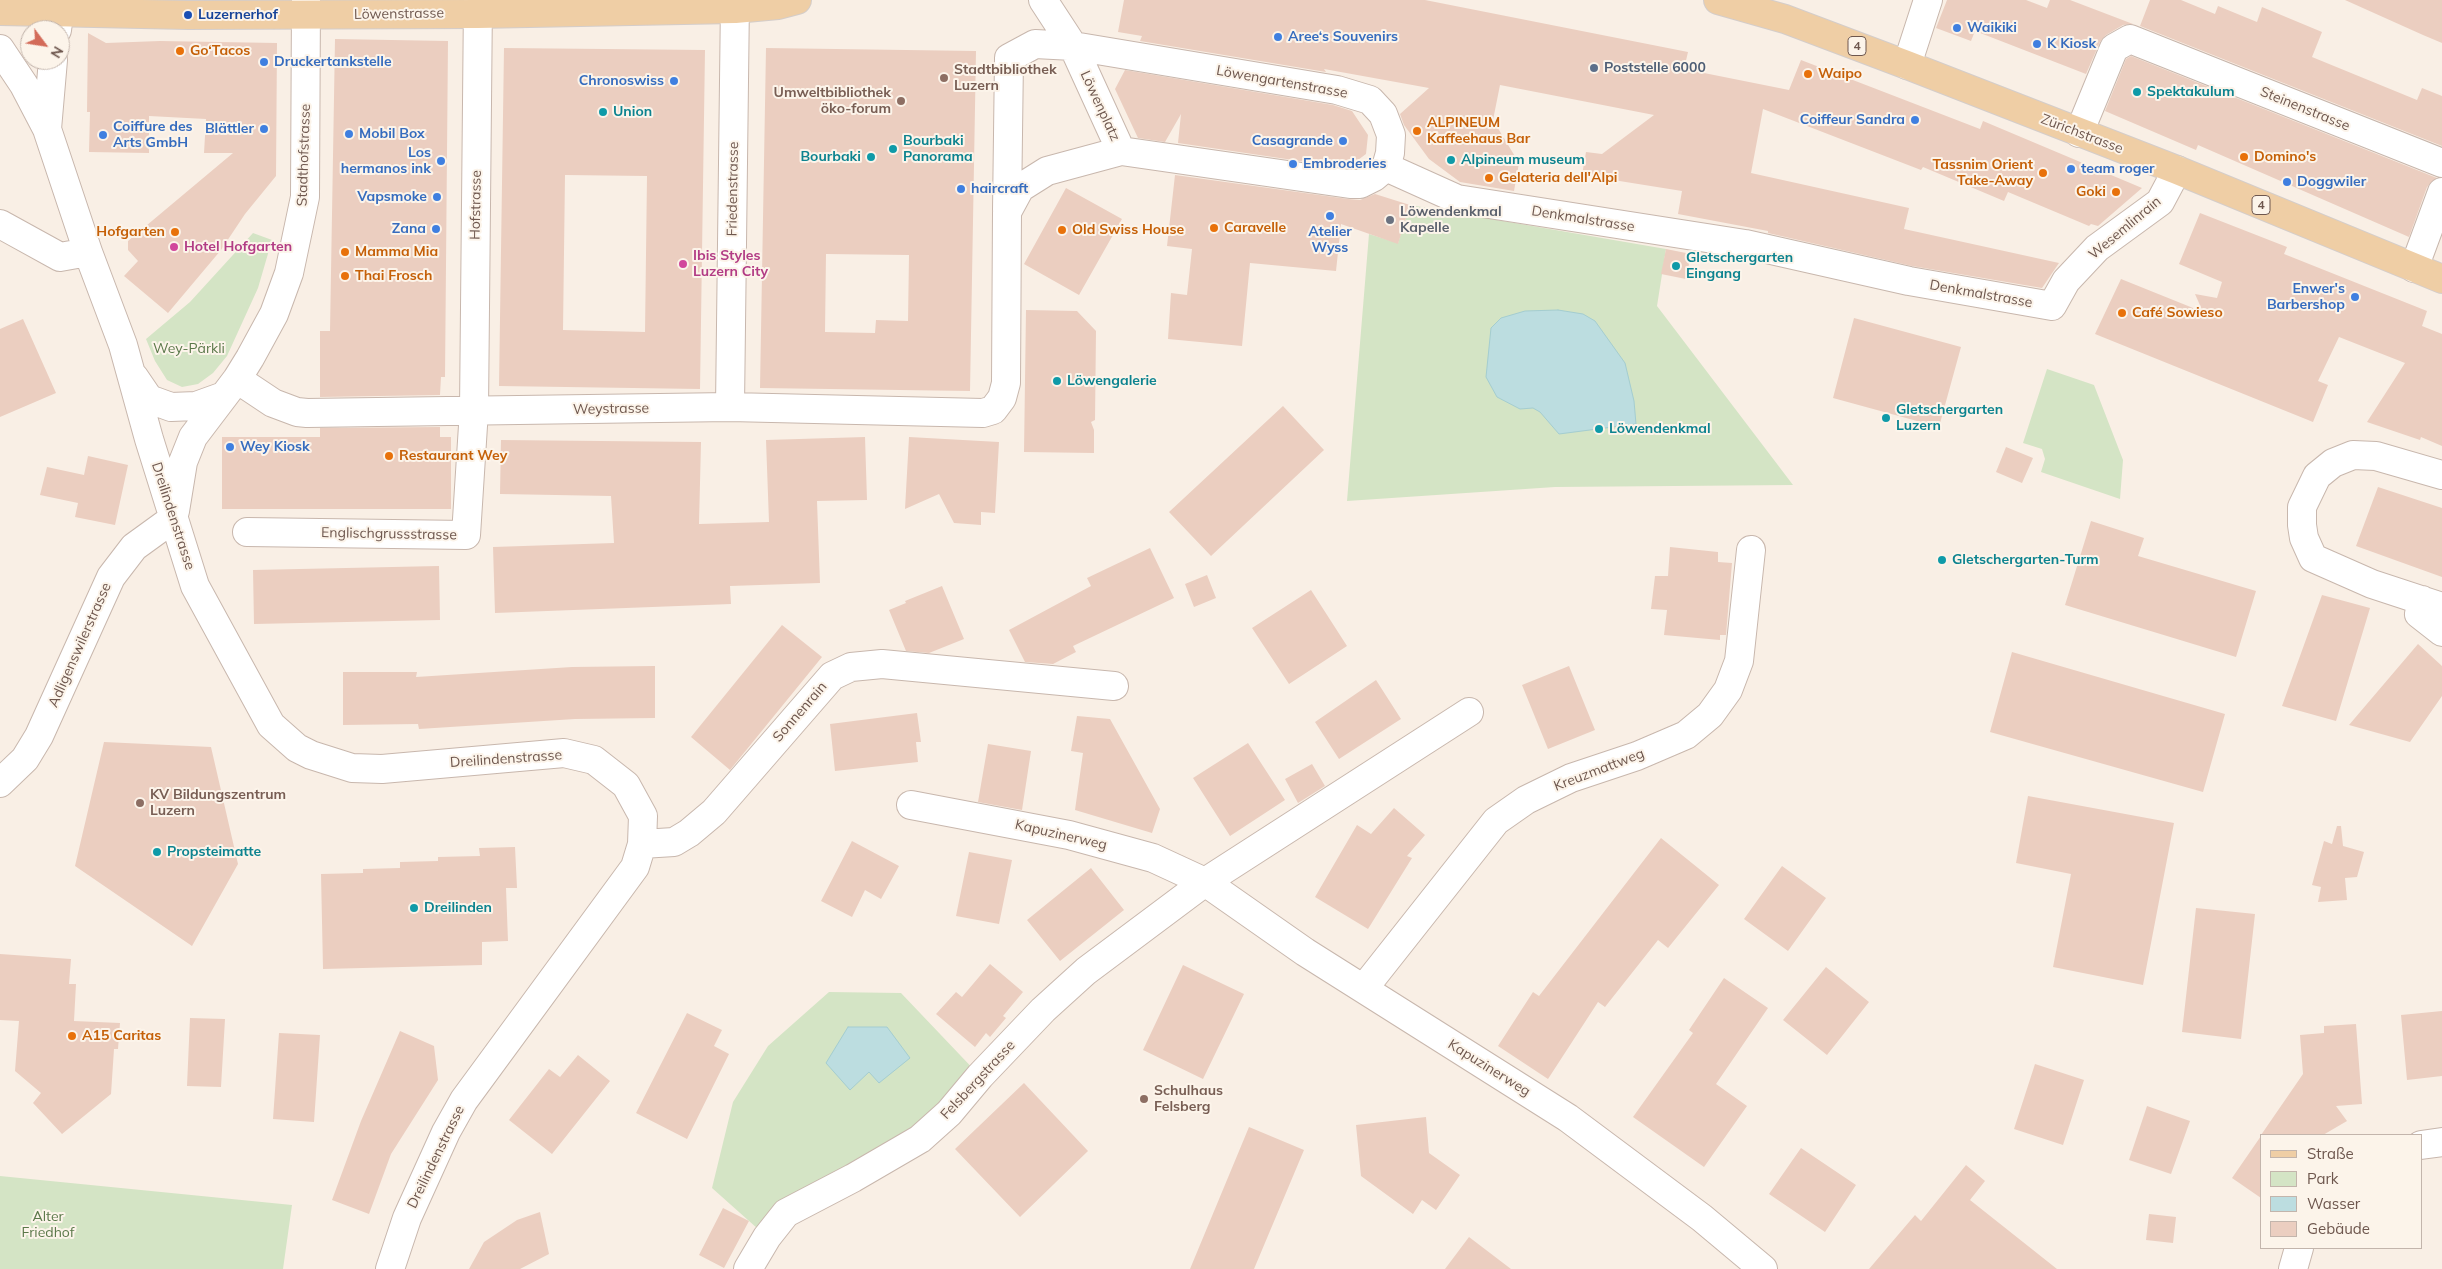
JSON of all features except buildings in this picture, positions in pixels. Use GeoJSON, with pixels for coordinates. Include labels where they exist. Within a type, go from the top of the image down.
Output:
{"type":"FeatureCollection","features":[{"type":"Feature","properties":{"kind":"main road","name":"Löwenstrasse"},"geometry":{"type":"LineString","coordinates":[[0,12],[59,15],[306,8],[778,5],[797,0]]}},
{"type":"Feature","properties":{"kind":"main road","name":"Zürichstrasse"},"geometry":{"type":"LineString","coordinates":[[1718,0],[1785,19],[1907,65],[2177,170],[2442,279]]}},
{"type":"Feature","properties":{"kind":"street"},"geometry":{"type":"LineString","coordinates":[[1043,0],[1073,46]]}},
{"type":"Feature","properties":{"kind":"street"},"geometry":{"type":"LineString","coordinates":[[1907,65],[1928,0]]}},
{"type":"Feature","properties":{"kind":"street","name":"Friedenstrasse"},"geometry":{"type":"LineString","coordinates":[[730,407],[735,4]]}},
{"type":"Feature","properties":{"kind":"street","name":"Hofstrasse"},"geometry":{"type":"LineString","coordinates":[[474,410],[478,7]]}},
{"type":"Feature","properties":{"kind":"street","name":"Stadthofstrasse"},"geometry":{"type":"LineString","coordinates":[[174,518],[183,462],[192,436],[229,388],[274,314],[289,274],[305,197],[306,8]]}},
{"type":"Feature","properties":{"kind":"street","name":"Steinenstrasse"},"geometry":{"type":"LineString","coordinates":[[2079,132],[2114,48],[2130,39],[2442,163]]}},
{"type":"Feature","properties":{"kind":"street","name":"Löwenplatz"},"geometry":{"type":"LineString","coordinates":[[993,410],[1002,398],[1006,383],[1009,58],[1035,44],[1073,46],[1121,54]]}},
{"type":"Feature","properties":{"kind":"street","name":"Löwenplatz"},"geometry":{"type":"LineString","coordinates":[[1007,212],[1020,188],[1047,172],[1121,151],[1073,46]]}},
{"type":"Feature","properties":{"kind":"street","name":"Dreilindenstrasse"},"geometry":{"type":"LineString","coordinates":[[0,49],[24,85],[47,129],[88,252],[124,345],[130,371],[195,586],[271,726],[297,748],[311,755],[352,768],[382,769],[564,753],[594,760],[626,785],[643,816],[642,844],[635,867],[464,1100],[446,1132],[407,1218],[390,1269]]}},
{"type":"Feature","properties":{"kind":"street","name":"Löwengartenstrasse"},"geometry":{"type":"LineString","coordinates":[[1121,54],[1337,90],[1370,100],[1383,114],[1391,135],[1390,153],[1386,167]]}},
{"type":"Feature","properties":{"kind":"street","name":"Dreilindenstrasse"},"geometry":{"type":"LineString","coordinates":[[47,129],[52,70]]}},
{"type":"Feature","properties":{"kind":"street"},"geometry":{"type":"LineString","coordinates":[[1121,151],[1350,184],[1360,184],[1374,177],[1386,167]]}},
{"type":"Feature","properties":{"kind":"street","name":"Denkmalstrasse"},"geometry":{"type":"LineString","coordinates":[[1386,167],[1457,198],[1746,244],[1909,281],[2052,306]]}},
{"type":"Feature","properties":{"kind":"street","name":"Wesemlinrain"},"geometry":{"type":"LineString","coordinates":[[2052,306],[2066,281],[2097,248],[2160,202],[2177,170]]}},
{"type":"Feature","properties":{"kind":"street"},"geometry":{"type":"LineString","coordinates":[[2414,268],[2442,192]]}},
{"type":"Feature","properties":{"kind":"street"},"geometry":{"type":"LineString","coordinates":[[0,224],[60,257],[88,252]]}},
{"type":"Feature","properties":{"kind":"street","name":"Dreilindenstrasse"},"geometry":{"type":"LineString","coordinates":[[130,371],[149,400],[171,407],[196,406],[229,388]]}},
{"type":"Feature","properties":{"kind":"street","name":"Weystrasse"},"geometry":{"type":"LineString","coordinates":[[229,388],[297,412],[730,407],[982,413],[993,410]]}},
{"type":"Feature","properties":{"kind":"street","name":"Englischgrussstrasse"},"geometry":{"type":"LineString","coordinates":[[248,532],[466,535],[474,410]]}},
{"type":"Feature","properties":{"kind":"street"},"geometry":{"type":"LineString","coordinates":[[2432,604],[2372,584],[2313,558],[2304,538],[2302,507],[2318,476],[2333,462],[2353,455],[2376,456],[2442,475]]}},
{"type":"Feature","properties":{"kind":"street","name":"Adligenswilerstrasse"},"geometry":{"type":"LineString","coordinates":[[0,783],[24,759],[39,736],[111,576],[134,547],[174,518]]}},
{"type":"Feature","properties":{"kind":"street","name":"Kreuzmattweg"},"geometry":{"type":"LineString","coordinates":[[1364,988],[1496,821],[1526,800],[1571,778],[1637,756],[1686,735],[1710,715],[1728,690],[1739,661],[1751,550]]}},
{"type":"Feature","properties":{"kind":"street"},"geometry":{"type":"LineString","coordinates":[[2432,604],[2419,614],[2442,632]]}},
{"type":"Feature","properties":{"kind":"street","name":"Sonnenrain"},"geometry":{"type":"LineString","coordinates":[[642,844],[674,842],[689,833],[714,812],[832,676],[851,667],[882,664],[1114,686]]}},
{"type":"Feature","properties":{"kind":"street"},"geometry":{"type":"LineString","coordinates":[[1205,882],[1469,712]]}},
{"type":"Feature","properties":{"kind":"street","name":"Kapuzinerweg"},"geometry":{"type":"LineString","coordinates":[[911,805],[1069,835],[1153,858],[1205,882],[1305,952],[1568,1118],[1702,1218],[1764,1269]]}},
{"type":"Feature","properties":{"kind":"street","name":"Felsbergstrasse"},"geometry":{"type":"LineString","coordinates":[[748,1269],[767,1237],[786,1213],[853,1178],[920,1138],[949,1114],[980,1076],[1043,1010],[1086,971],[1205,882]]}},
{"type":"Feature","properties":{"kind":"street"},"geometry":{"type":"LineString","coordinates":[[2422,1145],[2442,1142]]}},
{"type":"Feature","properties":{"kind":"street"},"geometry":{"type":"LineString","coordinates":[[2293,1269],[2299,1249]]}},
{"type":"Feature","properties":{"kind":"green space"},"geometry":{"type":"Polygon","coordinates":[[[1410,205],[1666,249],[1657,306],[1793,485],[1555,487],[1347,501],[1369,234],[1398,243],[1410,205]]]}},
{"type":"Feature","properties":{"kind":"green space","name":"Wey-Pärkli"},"geometry":{"type":"Polygon","coordinates":[[[253,233],[272,240],[258,288],[227,356],[213,373],[198,384],[182,387],[167,380],[155,361],[146,339],[190,302],[253,233]]]}},
{"type":"Feature","properties":{"kind":"green space"},"geometry":{"type":"Polygon","coordinates":[[[2047,369],[2094,385],[2123,460],[2120,499],[2041,472],[2045,459],[2042,449],[2023,443],[2047,369]]]}},
{"type":"Feature","properties":{"kind":"green space"},"geometry":{"type":"Polygon","coordinates":[[[829,992],[901,993],[980,1076],[967,1093],[767,1237],[712,1188],[733,1102],[768,1046],[829,992]]]}},
{"type":"Feature","properties":{"kind":"green space","name":"Alter Friedhof"},"geometry":{"type":"Polygon","coordinates":[[[0,1176],[292,1205],[283,1269],[0,1269],[0,1176]]]}},
{"type":"Feature","properties":{"kind":"water"},"geometry":{"type":"Polygon","coordinates":[[[1558,310],[1583,314],[1595,321],[1625,363],[1634,401],[1636,424],[1559,434],[1540,412],[1533,408],[1520,409],[1497,397],[1486,377],[1491,328],[1501,318],[1525,311],[1558,310]]]}},
{"type":"Feature","properties":{"kind":"water"},"geometry":{"type":"Polygon","coordinates":[[[848,1027],[887,1027],[910,1058],[879,1083],[869,1072],[850,1090],[826,1063],[848,1027]]]}},
{"type":"Feature","properties":{"kind":"place","name":"Luzernerhof"},"geometry":{"type":"Point","coordinates":[188,15]}},
{"type":"Feature","properties":{"kind":"place","name":"Waikiki"},"geometry":{"type":"Point","coordinates":[1957,28]}},
{"type":"Feature","properties":{"kind":"place","name":"Aree‘s Souvenirs"},"geometry":{"type":"Point","coordinates":[1278,37]}},
{"type":"Feature","properties":{"kind":"place","name":"K Kiosk"},"geometry":{"type":"Point","coordinates":[2037,44]}},
{"type":"Feature","properties":{"kind":"place","name":"Go‘Tacos"},"geometry":{"type":"Point","coordinates":[180,51]}},
{"type":"Feature","properties":{"kind":"place","name":"Druckertankstelle"},"geometry":{"type":"Point","coordinates":[264,62]}},
{"type":"Feature","properties":{"kind":"place","name":"Poststelle 6000"},"geometry":{"type":"Point","coordinates":[1594,68]}},
{"type":"Feature","properties":{"kind":"place","name":"Waipo"},"geometry":{"type":"Point","coordinates":[1808,74]}},
{"type":"Feature","properties":{"kind":"place","name":"Stadtbibliothek Luzern"},"geometry":{"type":"Point","coordinates":[944,78]}},
{"type":"Feature","properties":{"kind":"place","name":"Chronoswiss"},"geometry":{"type":"Point","coordinates":[674,81]}},
{"type":"Feature","properties":{"kind":"place","name":"Spektakulum"},"geometry":{"type":"Point","coordinates":[2137,92]}},
{"type":"Feature","properties":{"kind":"place","name":"Umweltbibliothek öko-forum"},"geometry":{"type":"Point","coordinates":[901,101]}},
{"type":"Feature","properties":{"kind":"place","name":"Union"},"geometry":{"type":"Point","coordinates":[603,112]}},
{"type":"Feature","properties":{"kind":"place","name":"Coiffeur Sandra"},"geometry":{"type":"Point","coordinates":[1915,120]}},
{"type":"Feature","properties":{"kind":"place","name":"Blättler"},"geometry":{"type":"Point","coordinates":[264,129]}},
{"type":"Feature","properties":{"kind":"place","name":"ALPINEUM Kaffeehaus Bar"},"geometry":{"type":"Point","coordinates":[1417,131]}},
{"type":"Feature","properties":{"kind":"place","name":"Mobil Box"},"geometry":{"type":"Point","coordinates":[349,134]}},
{"type":"Feature","properties":{"kind":"place","name":"Coiffure des Arts GmbH"},"geometry":{"type":"Point","coordinates":[103,135]}},
{"type":"Feature","properties":{"kind":"place","name":"Casagrande"},"geometry":{"type":"Point","coordinates":[1343,141]}},
{"type":"Feature","properties":{"kind":"place","name":"Bourbaki Panorama"},"geometry":{"type":"Point","coordinates":[893,149]}},
{"type":"Feature","properties":{"kind":"place","name":"Bourbaki"},"geometry":{"type":"Point","coordinates":[871,157]}},
{"type":"Feature","properties":{"kind":"place","name":"Domino's"},"geometry":{"type":"Point","coordinates":[2244,157]}},
{"type":"Feature","properties":{"kind":"place","name":"Alpineum museum"},"geometry":{"type":"Point","coordinates":[1451,160]}},
{"type":"Feature","properties":{"kind":"place","name":"Los hermanos ink"},"geometry":{"type":"Point","coordinates":[441,161]}},
{"type":"Feature","properties":{"kind":"place","name":"Embroderies"},"geometry":{"type":"Point","coordinates":[1293,164]}},
{"type":"Feature","properties":{"kind":"place","name":"team roger"},"geometry":{"type":"Point","coordinates":[2071,169]}},
{"type":"Feature","properties":{"kind":"place","name":"Tassnim Orient Take-Away"},"geometry":{"type":"Point","coordinates":[2043,173]}},
{"type":"Feature","properties":{"kind":"place","name":"Gelateria dell'Alpi"},"geometry":{"type":"Point","coordinates":[1489,178]}},
{"type":"Feature","properties":{"kind":"place","name":"Doggwiler"},"geometry":{"type":"Point","coordinates":[2287,182]}},
{"type":"Feature","properties":{"kind":"place","name":"haircraft"},"geometry":{"type":"Point","coordinates":[961,189]}},
{"type":"Feature","properties":{"kind":"place","name":"Goki"},"geometry":{"type":"Point","coordinates":[2116,192]}},
{"type":"Feature","properties":{"kind":"place","name":"Vapsmoke"},"geometry":{"type":"Point","coordinates":[437,197]}},
{"type":"Feature","properties":{"kind":"place","name":"Atelier Wyss"},"geometry":{"type":"Point","coordinates":[1330,216]}},
{"type":"Feature","properties":{"kind":"place","name":"Löwendenkmal Kapelle"},"geometry":{"type":"Point","coordinates":[1390,220]}},
{"type":"Feature","properties":{"kind":"place","name":"Caravelle"},"geometry":{"type":"Point","coordinates":[1214,228]}},
{"type":"Feature","properties":{"kind":"place","name":"Zana"},"geometry":{"type":"Point","coordinates":[436,229]}},
{"type":"Feature","properties":{"kind":"place","name":"Old Swiss House"},"geometry":{"type":"Point","coordinates":[1062,230]}},
{"type":"Feature","properties":{"kind":"place","name":"Hofgarten"},"geometry":{"type":"Point","coordinates":[175,232]}},
{"type":"Feature","properties":{"kind":"place","name":"Hotel Hofgarten"},"geometry":{"type":"Point","coordinates":[174,247]}},
{"type":"Feature","properties":{"kind":"place","name":"Mamma Mia"},"geometry":{"type":"Point","coordinates":[345,252]}},
{"type":"Feature","properties":{"kind":"place","name":"Ibis Styles Luzern City"},"geometry":{"type":"Point","coordinates":[683,264]}},
{"type":"Feature","properties":{"kind":"place","name":"Gletschergarten Eingang"},"geometry":{"type":"Point","coordinates":[1676,266]}},
{"type":"Feature","properties":{"kind":"place","name":"Thai Frosch"},"geometry":{"type":"Point","coordinates":[345,276]}},
{"type":"Feature","properties":{"kind":"place","name":"Enwer's Barbershop"},"geometry":{"type":"Point","coordinates":[2355,297]}},
{"type":"Feature","properties":{"kind":"place","name":"Café Sowieso"},"geometry":{"type":"Point","coordinates":[2122,313]}},
{"type":"Feature","properties":{"kind":"place","name":"Löwengalerie"},"geometry":{"type":"Point","coordinates":[1057,381]}},
{"type":"Feature","properties":{"kind":"place","name":"Gletschergarten Luzern"},"geometry":{"type":"Point","coordinates":[1886,418]}},
{"type":"Feature","properties":{"kind":"place","name":"Löwendenkmal"},"geometry":{"type":"Point","coordinates":[1599,429]}},
{"type":"Feature","properties":{"kind":"place","name":"Wey Kiosk"},"geometry":{"type":"Point","coordinates":[230,447]}},
{"type":"Feature","properties":{"kind":"place","name":"Restaurant Wey"},"geometry":{"type":"Point","coordinates":[389,456]}},
{"type":"Feature","properties":{"kind":"place","name":"Gletschergarten-Turm"},"geometry":{"type":"Point","coordinates":[1942,560]}},
{"type":"Feature","properties":{"kind":"place","name":"KV Bildungszentrum Luzern"},"geometry":{"type":"Point","coordinates":[140,803]}},
{"type":"Feature","properties":{"kind":"place","name":"Propsteimatte"},"geometry":{"type":"Point","coordinates":[157,852]}},
{"type":"Feature","properties":{"kind":"place","name":"Dreilinden"},"geometry":{"type":"Point","coordinates":[414,908]}},
{"type":"Feature","properties":{"kind":"place","name":"A15 Caritas"},"geometry":{"type":"Point","coordinates":[72,1036]}},
{"type":"Feature","properties":{"kind":"place","name":"Schulhaus Felsberg"},"geometry":{"type":"Point","coordinates":[1144,1099]}}]}
